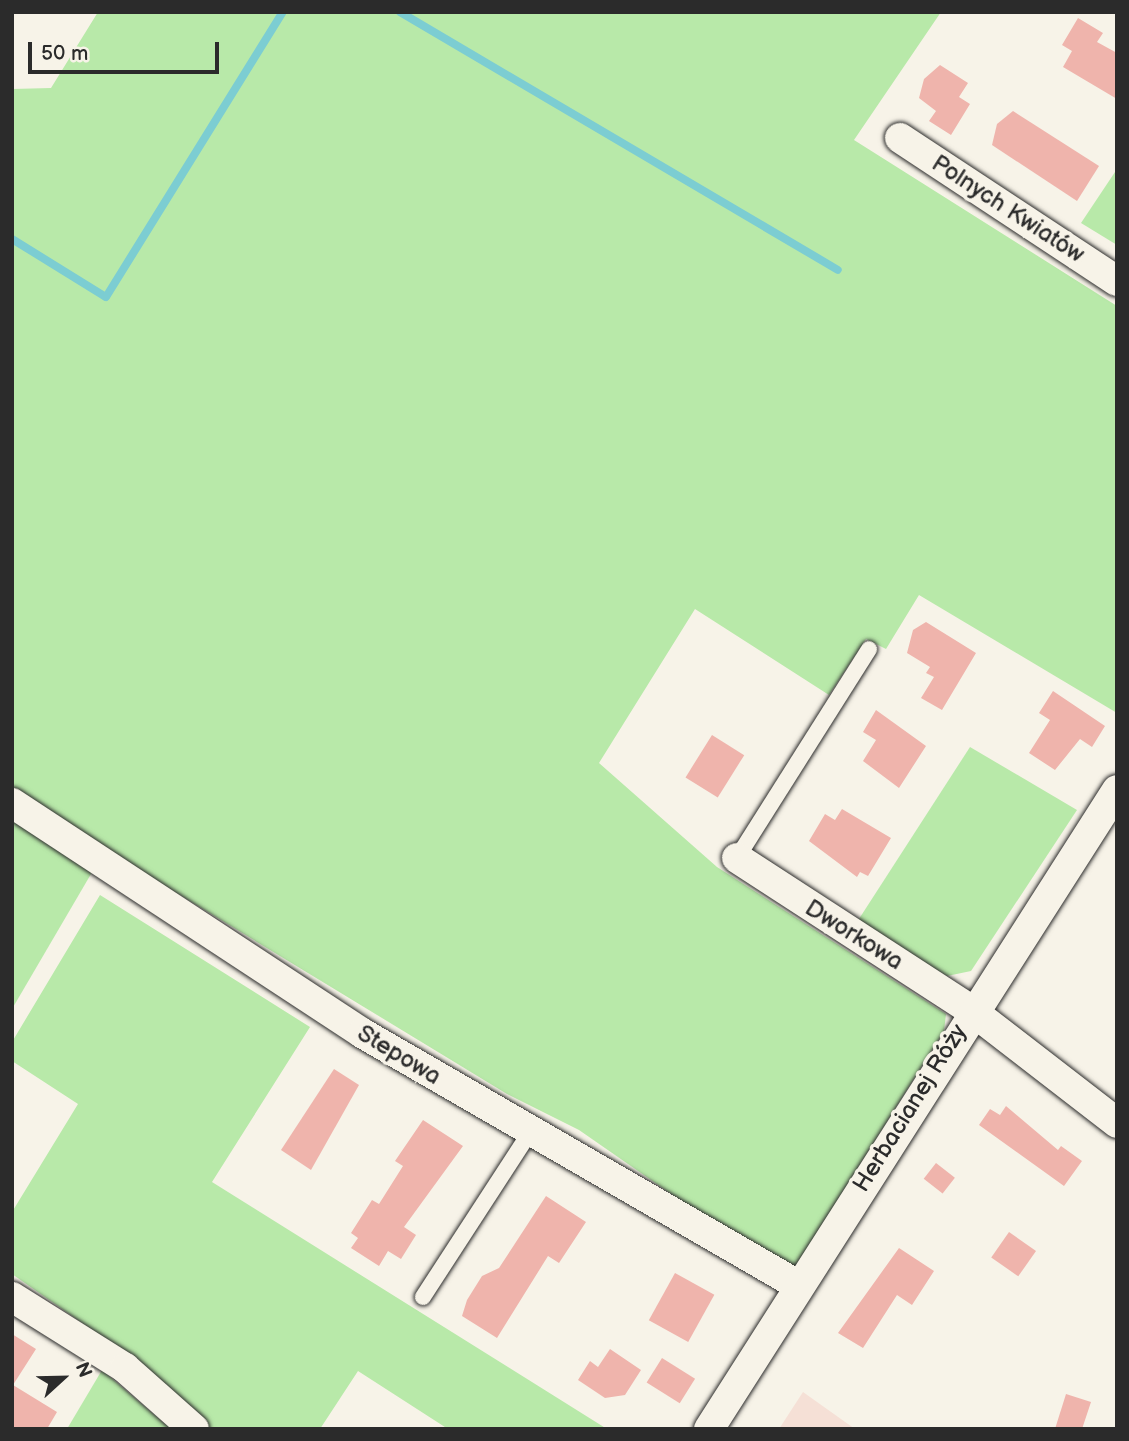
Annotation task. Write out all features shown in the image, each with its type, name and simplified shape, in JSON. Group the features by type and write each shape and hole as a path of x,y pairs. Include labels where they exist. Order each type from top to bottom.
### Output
{"street":[{"name":"Polnych Kwiatów","path":"900,138 1117,281"},
{"name":"Herbacianej Róży","path":"709,1429 971,1010 1117,790"},
{"name":"Stepowa","path":"12,803 256,967 798,1285"},
{"name":"Dworkowa","path":"737,858 971,1010 1117,1122"},
{"path":"12,1297 125,1368 194,1429"}],"lane":[{"path":"737,858 869,649"},
{"path":"423,1297 531,1130"}],"shaded area":[{"path":"803,1392 855,1429 779,1429"}],"green space":[{"path":"98,12 941,12 854,140 1117,306 1117,713 919,595 886,649 866,639 829,695 695,609 599,763 717,867 946,1014 944,1031 796,1266 762,1257 579,1130 507,1094 12,793 12,89 51,88"},
{"path":"1117,169 1117,245 1081,223"},
{"path":"970,747 1077,810 971,971 947,976 857,922"},
{"path":"12,811 89,860 91,874 12,1009"},
{"path":"100,895 310,1027 212,1182 607,1429 448,1429 358,1371 320,1429 211,1429 128,1355 12,1274 12,1212 78,1104 12,1061 12,1042"},
{"path":"102,1370 171,1429 67,1429"}],"building":[{"path":"1078,18 1103,33 1097,42 1117,53 1117,99 1063,67 1072,51 1062,45"},
{"path":"940,65 968,83 959,97 970,104 951,135 929,121 936,111 919,98 924,79"},
{"path":"1013,111 1099,166 1077,201 992,145 997,124"},
{"path":"926,622 976,653 942,710 921,698 934,677 926,673 930,667 907,653 913,630"},
{"path":"1053,691 1105,726 1092,747 1080,739 1055,770 1029,753 1050,720 1039,713"},
{"path":"876,710 926,746 899,788 863,761 876,740 863,732"},
{"path":"712,735 744,755 718,798 686,777"},
{"path":"842,809 891,838 868,876 860,872 857,877 809,841 825,814 835,820"},
{"path":"334,1069 359,1085 311,1170 281,1150"},
{"path":"1006,1106 1058,1150 1061,1146 1082,1161 1064,1186 979,1125 990,1109 1000,1115"},
{"path":"423,1120 463,1146 404,1227 416,1235 401,1259 388,1251 379,1266 351,1248 358,1238 351,1233 372,1200 379,1204 403,1166 395,1161"},
{"path":"936,1163 955,1178 943,1194 924,1179"},
{"path":"546,1196 586,1222 559,1263 548,1256 497,1338 462,1316 467,1300 482,1276 499,1268"},
{"path":"1009,1232 1036,1251 1018,1276 991,1257"},
{"path":"899,1248 934,1271 912,1305 897,1295 863,1348 838,1333"},
{"path":"675,1273 714,1295 688,1342 649,1320"},
{"path":"12,1334 36,1349 13,1385 57,1412 47,1429 12,1429"},
{"path":"610,1349 641,1370 625,1395 605,1398 578,1380 590,1361 598,1367"},
{"path":"662,1358 695,1379 680,1403 647,1383"},
{"path":"1066,1394 1091,1402 1082,1429 1055,1429"}],"waterway":[{"path":"12,239 106,297 283,12"},
{"path":"400,12 838,270"}]}
